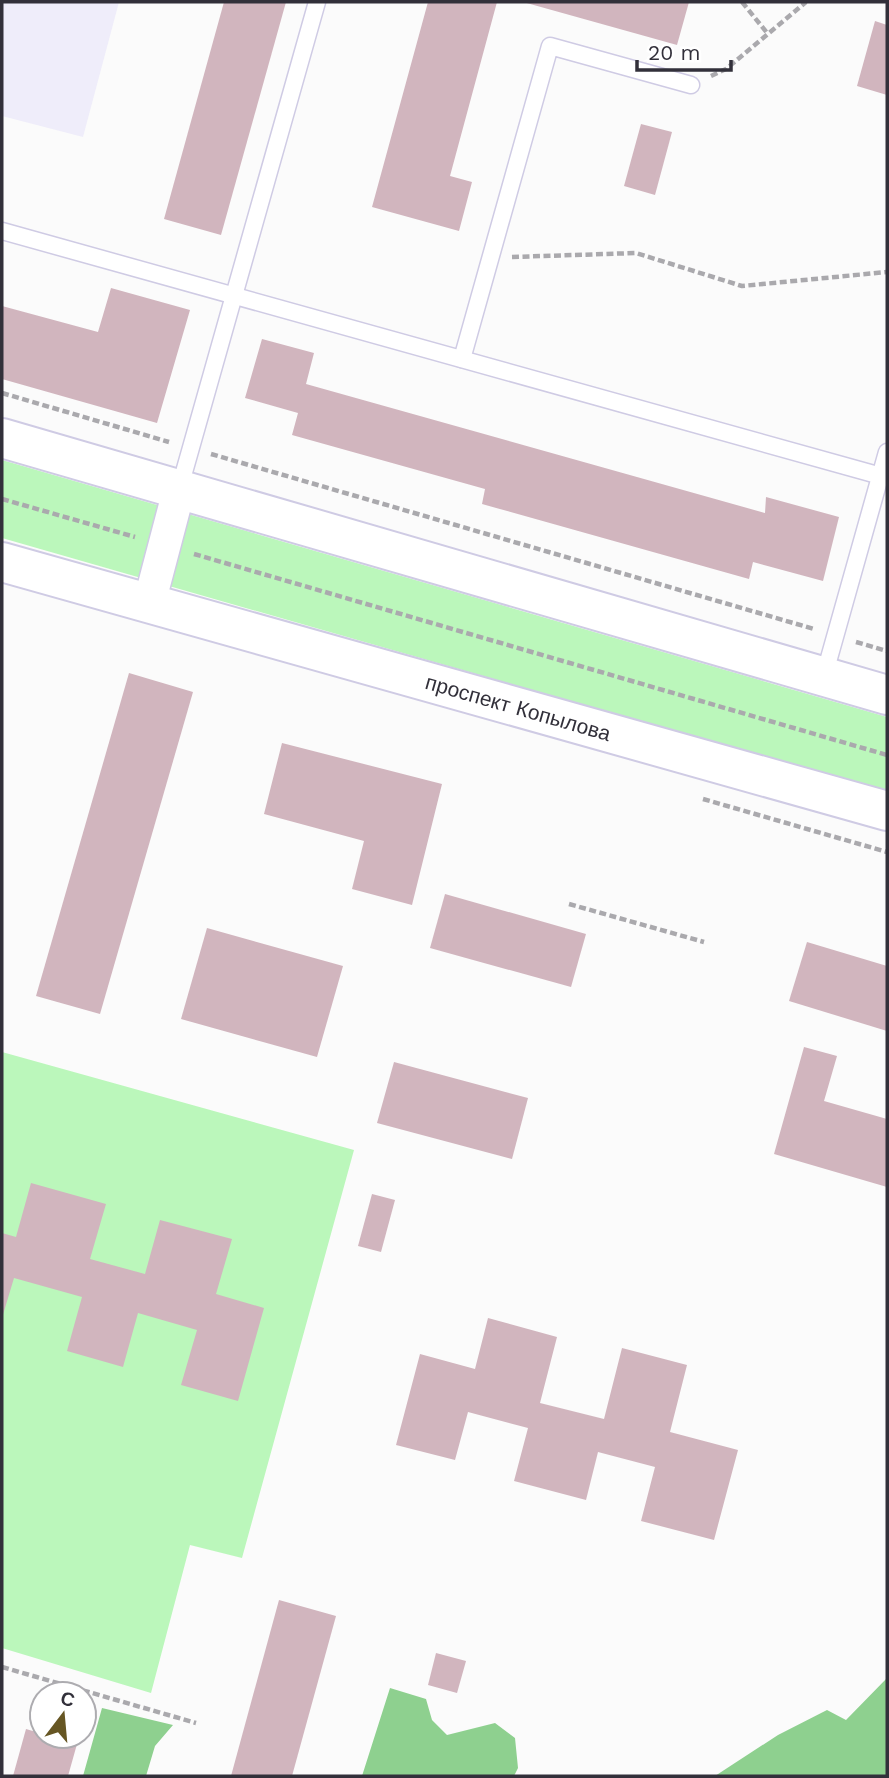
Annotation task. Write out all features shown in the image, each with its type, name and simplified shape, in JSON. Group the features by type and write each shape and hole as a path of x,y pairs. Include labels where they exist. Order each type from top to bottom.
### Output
{"street":[{"path":"2,438 887,695"},
{"path":"149,604 179,490"},
{"name":"проспект Копылова","path":"2,562 887,811"}],"lane":[{"path":"179,490 317,2"},
{"path":"462,359 550,46 691,85"},
{"path":"2,231 881,476"},
{"path":"824,677 887,452"}],"path":[{"path":"742,2 768,34"},
{"path":"691,85 726,69 806,2"},
{"path":"491,257 636,253 742,286 887,272"},
{"path":"2,393 887,651"},
{"path":"2,499 887,755"},
{"path":"569,904 704,942"},
{"path":"2,1667 196,1723"}],"shaded area":[{"path":"2,2 119,2 83,137 2,116"}],"green space":[{"path":"2,460 887,717 887,792 2,538"},
{"path":"2,1052 354,1150 242,1558 190,1545 151,1693 2,1648"},
{"path":"887,1678 887,1776 715,1776 778,1735 827,1710 846,1720"},
{"path":"390,1688 426,1699 432,1720 447,1735 495,1723 515,1738 518,1768 514,1776 362,1776"},
{"path":"102,1708 173,1725 155,1746 146,1776 83,1776 90,1750 98,1750 98,1722"}],"building":[{"path":"224,2 286,2 221,235 164,219"},
{"path":"428,2 497,2 450,176 472,182 459,231 372,207"},
{"path":"523,2 689,2 677,45"},
{"path":"875,21 887,25 887,95 857,86"},
{"path":"641,124 672,132 655,195 624,186"},
{"path":"111,288 190,310 157,423 2,379 2,306 98,332"},
{"path":"262,339 314,353 306,384 765,513 766,497 839,517 823,581 753,562 749,579 482,504 485,489 292,435 298,413 245,398"},
{"path":"129,673 193,692 100,1014 36,996"},
{"path":"282,743 442,784 412,905 352,889 364,841 264,814"},
{"path":"445,894 586,934 571,987 430,948"},
{"path":"207,928 343,966 317,1057 181,1019"},
{"path":"807,942 887,966 887,1031 789,1001"},
{"path":"804,1047 837,1056 824,1101 887,1119 887,1187 774,1154"},
{"path":"394,1062 528,1098 512,1159 377,1123"},
{"path":"31,1183 106,1204 90,1259 145,1274 160,1220 232,1239 216,1294 264,1308 238,1401 181,1385 197,1330 138,1313 123,1367 67,1351 82,1297 14,1278 2,1318 2,1233 16,1237"},
{"path":"372,1194 395,1200 381,1252 358,1246"},
{"path":"488,1318 557,1337 540,1403 604,1419 622,1348 687,1365 670,1432 738,1450 714,1540 641,1521 655,1467 598,1452 586,1500 514,1481 528,1428 468,1412 455,1460 396,1445 420,1354 475,1369"},
{"path":"279,1600 336,1616 292,1776 231,1776"},
{"path":"436,1653 466,1661 457,1693 428,1685"},
{"path":"26,1729 28,1750 75,1750 68,1776 13,1776"}]}
